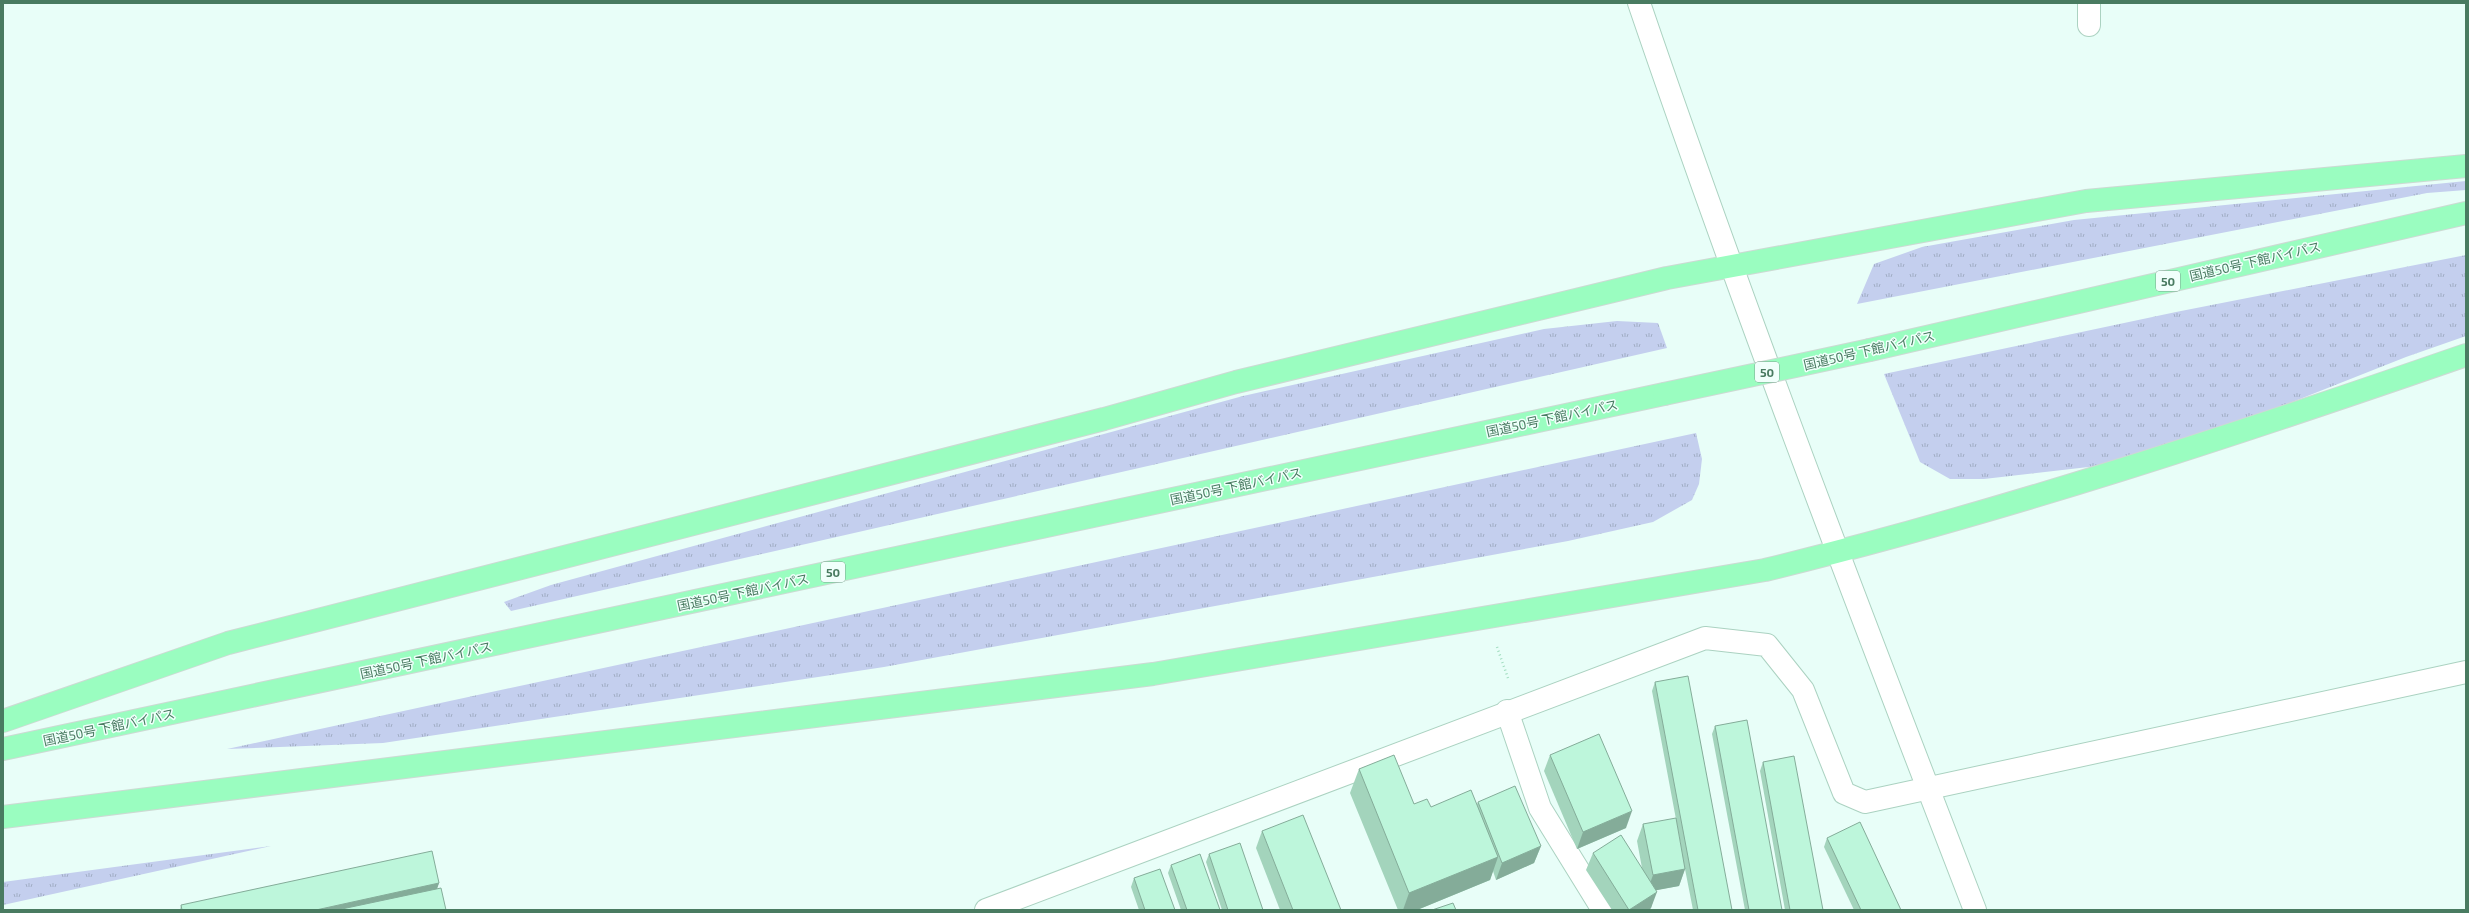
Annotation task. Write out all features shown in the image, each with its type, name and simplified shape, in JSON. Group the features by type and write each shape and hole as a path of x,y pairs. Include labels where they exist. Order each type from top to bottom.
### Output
{"highway":[{"path":"3,721 228,643 1097,421 1236,382 1631,286 2086,200 2466,166"},
{"name":"国道50号 下館バイパス","path":"3,749 1870,350 2466,213"},
{"path":"3,818 1153,674 1765,570 1839,552 2111,473 2289,416 2466,355"}],"street":[{"path":"1639,3 1732,267 1975,910"},
{"path":"2089,3 2089,25"},
{"path":"989,909 1507,711 1705,638 1767,645 1803,690 1844,793 1865,802 1929,790 2466,672"},
{"path":"1507,711 1540,808 1603,910"}],"green space":[{"path":"2466,181 2466,190 2427,193 1857,304 1874,264 1922,247 2074,220"},
{"path":"2466,255 2466,336 2406,357 2267,412 2097,466 1984,479 1950,479 1920,462 1884,374 2176,312"},
{"path":"1617,321 1658,323 1667,348 511,611 504,602 551,585 1243,396 1544,329"},
{"path":"1696,433 1702,459 1699,484 1692,500 1653,522 1568,541 884,667 383,743 227,749"},
{"path":"271,846 3,905 3,882"}],"building":[{"path":"1688,676 1732,910 1698,910 1655,682"},
{"path":"1747,720 1782,910 1749,910 1715,726"},
{"path":"1599,734 1632,811 1583,832 1550,755"},
{"path":"1394,755 1414,804 1427,799 1431,807 1471,790 1498,857 1409,893 1359,769"},
{"path":"1794,756 1823,910 1790,910 1763,762"},
{"path":"1515,786 1541,846 1502,863 1478,802"},
{"path":"1303,815 1341,910 1293,910 1262,831"},
{"path":"1676,818 1685,869 1653,875 1643,824"},
{"path":"1860,822 1901,910 1861,910 1827,838"},
{"path":"1621,835 1657,892 1629,910 1593,853"},
{"path":"1240,843 1263,910 1228,910 1209,854"},
{"path":"432,851 439,883 316,910 182,910 181,905"},
{"path":"1200,854 1220,910 1187,910 1171,865"},
{"path":"1160,869 1175,910 1145,910 1134,878"},
{"path":"441,888 446,910 337,910"},
{"path":"1453,903 1456,910 1432,910"}]}
